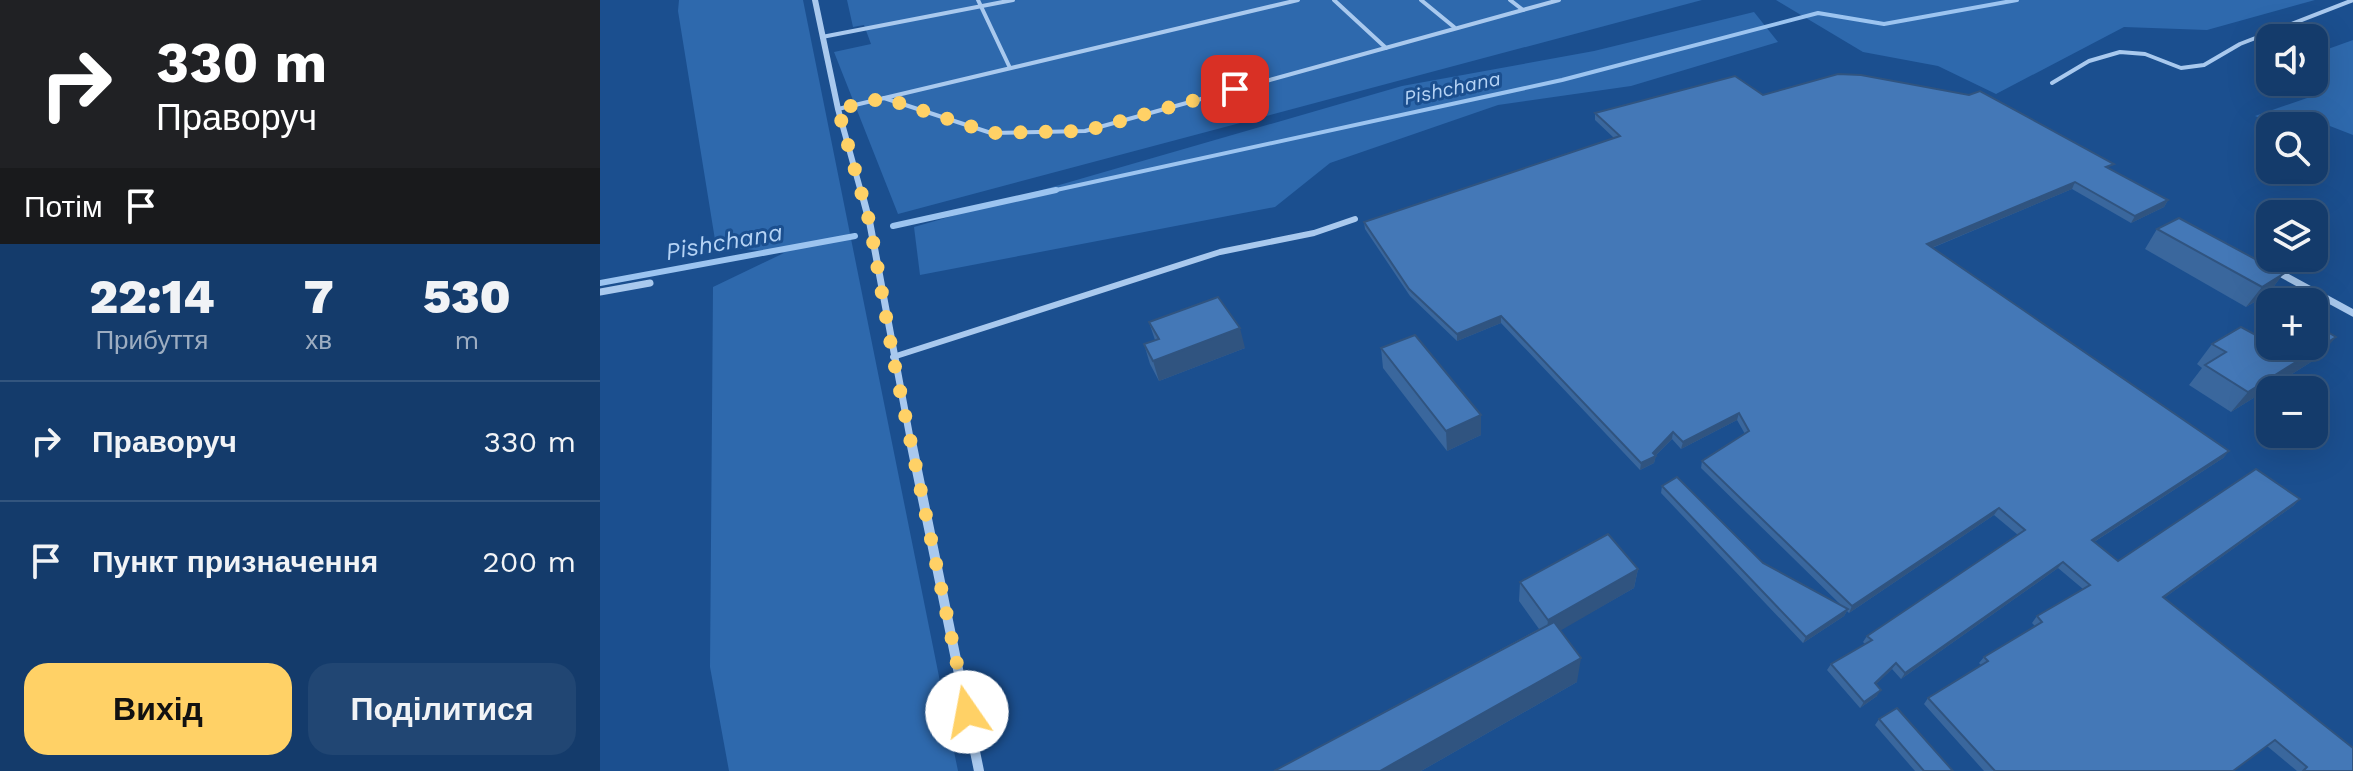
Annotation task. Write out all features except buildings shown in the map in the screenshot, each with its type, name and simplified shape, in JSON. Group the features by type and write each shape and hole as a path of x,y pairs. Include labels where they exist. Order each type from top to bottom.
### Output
{"street":[{"path":"815,0 838,109 870,224 893,357 979,771"},
{"path":"2277,272 2353,313"},
{"path":"600,292 650,283"}],"lane":[{"path":"978,0 1010,68"},
{"path":"822,37 1013,0"},
{"path":"838,109 1298,0"},
{"path":"1334,0 1386,48"},
{"path":"1421,0 1454,27"},
{"path":"1510,0 1524,10"},
{"path":"884,98 991,133 1085,131 1559,0"},
{"path":"2052,83 2089,61 2120,52 2145,54 2181,68 2204,65 2240,44 2353,0"},
{"path":"893,357 1220,252 1314,233 1355,219"}],"shaded area":[{"path":"679,0 803,0 958,771 729,771 710,667 713,287 784,253 716,246 678,11"},
{"path":"847,0 1702,0 898,214 834,52 871,44 864,25 853,27"},
{"path":"1776,0 2315,0 2207,30 2124,27 1996,94 1938,66 1863,52"},
{"path":"1754,12 1778,42 1631,86 1498,105 1330,163 1275,207 920,275 914,227 1402,86 1594,51"},
{"path":"2353,40 2353,135 2328,125 2328,112 2267,112 2313,96 2328,96 2328,49"}],"waterway":[{"name":"Pishchana","path":"1047,192 1562,80 1818,13 1884,24 2017,0"},
{"name":"Pishchana","path":"893,226 1056,190"},
{"name":"Pishchana","path":"600,283 855,236"}],"route":[{"path":"967,712 893,357 870,224 838,109 884,98 991,133 1085,131 1235,89"}]}
